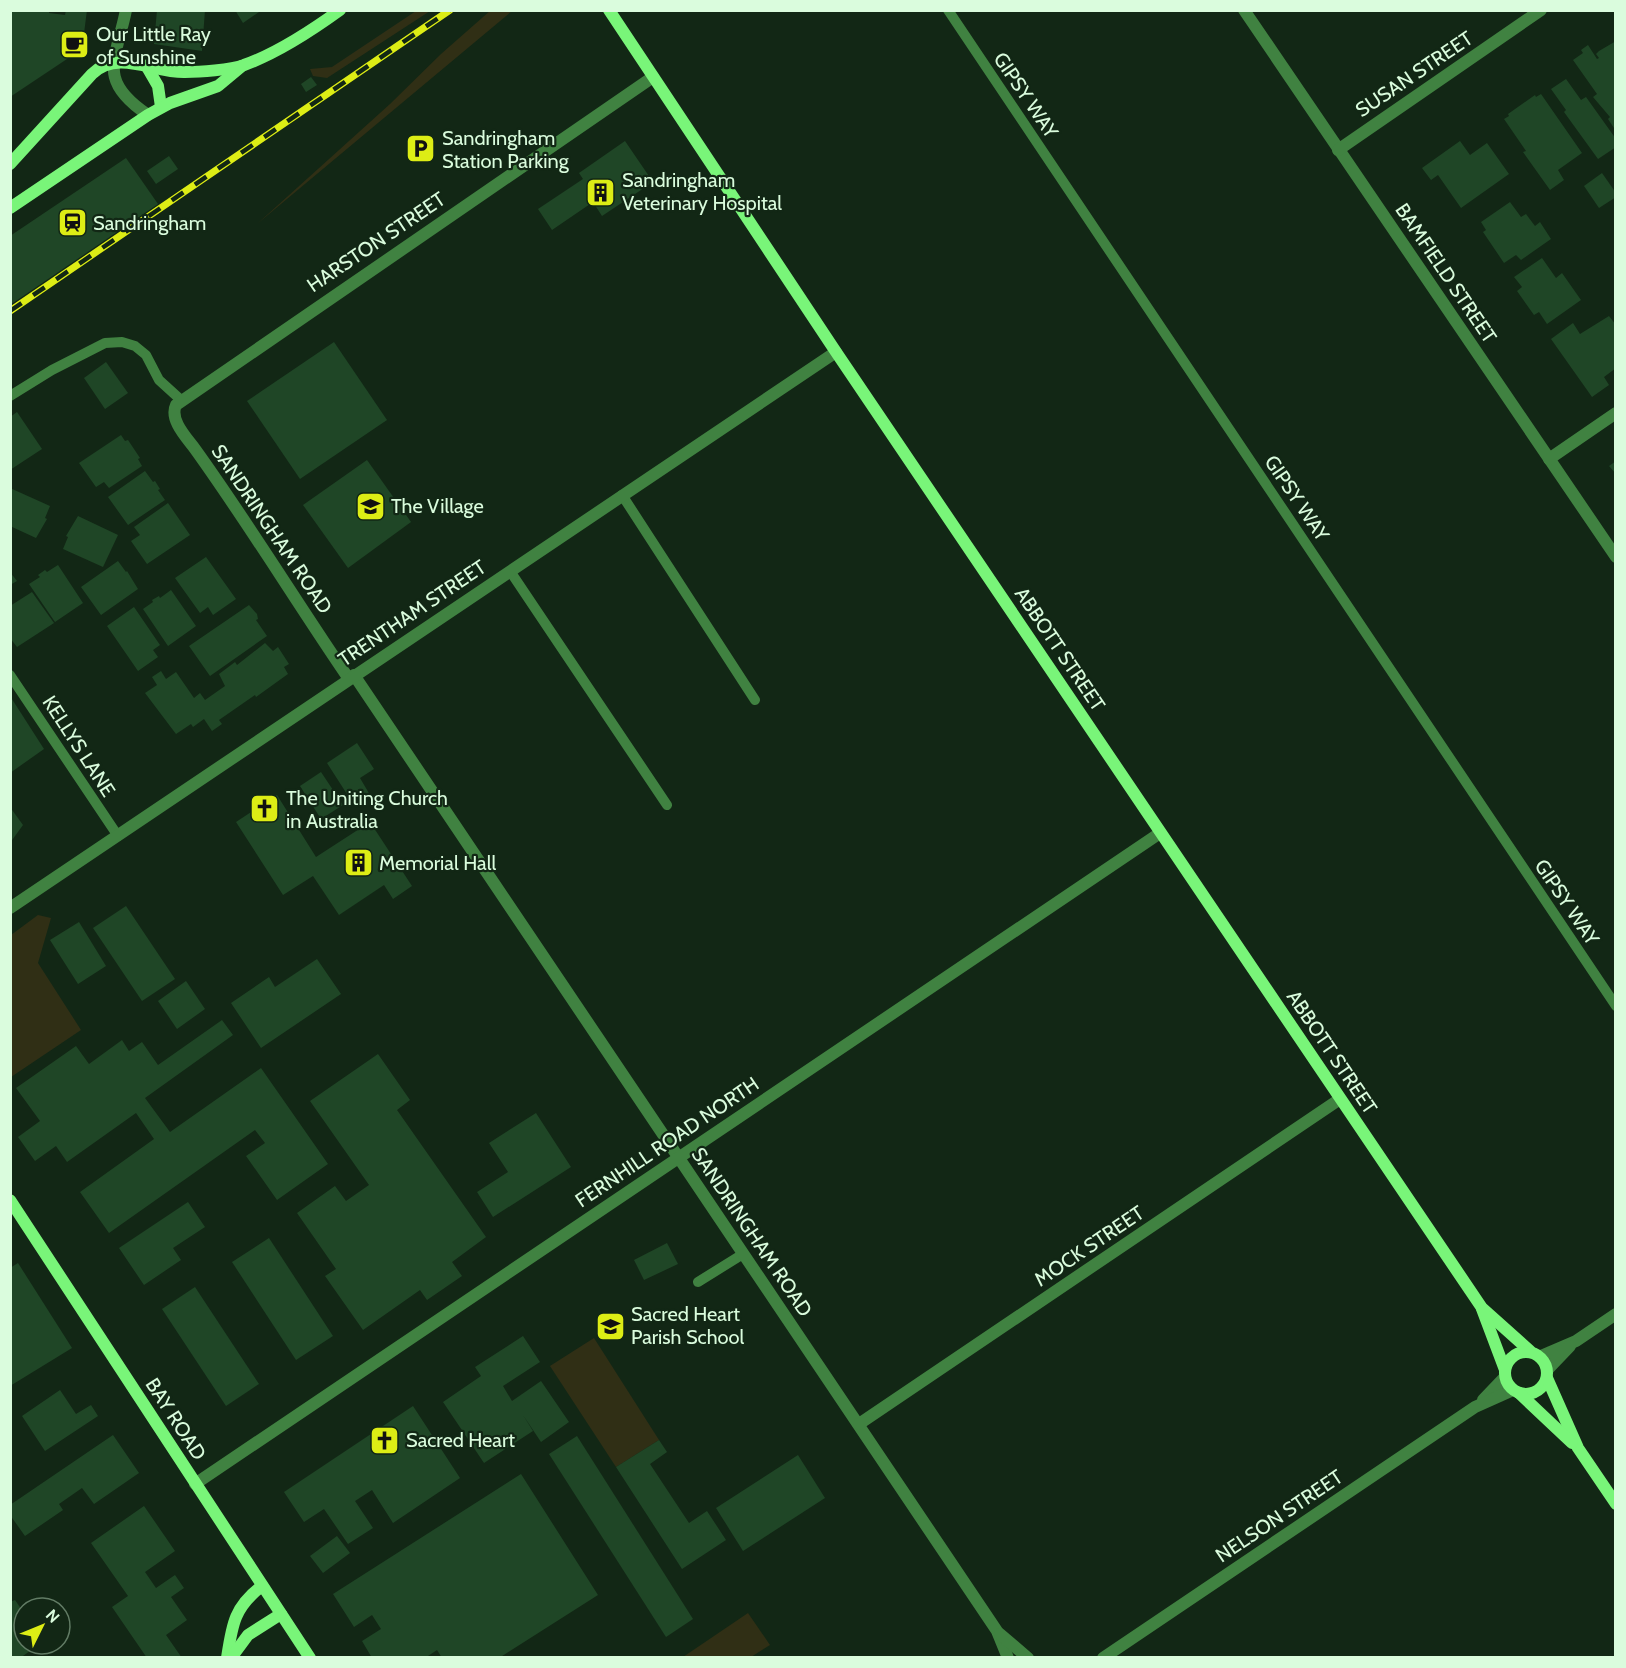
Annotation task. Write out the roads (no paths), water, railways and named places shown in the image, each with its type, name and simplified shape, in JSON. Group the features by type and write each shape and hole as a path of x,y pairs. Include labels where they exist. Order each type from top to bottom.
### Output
{"street":[{"path":"126,10 113,63 115,79 119,89 129,101 148,115"},
{"path":"10,208 161,107 218,86 242,66 290,42 340,10"},
{"name":"ABBOTT STREET","path":"609,10 836,352 1482,1308 1505,1373"},
{"name":"BAMFIELD STREET","path":"1244,10 1616,557"},
{"name":"SUSAN STREET","path":"1338,150 1541,10"},
{"path":"10,164 92,74 104,65 128,63 168,72 242,66"},
{"path":"147,67 158,86 161,107"},
{"name":"HARSTON STREET","path":"181,400 653,77"},
{"name":"TRENTHAM STREET","path":"10,908 836,352"},
{"name":"SANDRINGHAM ROAD","path":"181,400 174,410 181,429 859,1424 997,1631 1008,1658"},
{"path":"1549,459 1616,413"},
{"name":"FERNHILL ROAD NORTH","path":"195,1484 1160,833"},
{"name":"MOCK STREET","path":"859,1424 1340,1099"},
{"name":"BAY ROAD","path":"10,1200 310,1658"},
{"name":"ABBOTT STREET","path":"1482,1308 1535,1354"},
{"path":"1578,1448 1516,1391 1505,1373 1511,1357 1523,1351 1535,1354 1575,1341 1616,1314"},
{"path":"1516,1391 1533,1393 1544,1385 1548,1374 1575,1341"},
{"path":"1535,1354 1548,1374 1578,1448 1616,1504"},
{"name":"NELSON STREET","path":"1475,1407 1505,1373"},
{"name":"NELSON STREET","path":"1103,1658 1475,1407 1516,1391"},
{"path":"229,1658 235,1618 243,1604 262,1586"},
{"path":"229,1658 248,1635 281,1614"},
{"name":"SANDRINGHAM ROAD","path":"997,1631 1028,1658"}],"lane":[{"name":"GIPSY WAY","path":"948,10 1616,1006"},
{"path":"10,396 52,369 105,343 122,342 135,346 146,355 159,380 181,400"},
{"path":"622,495 755,700"},
{"path":"510,571 668,805"},
{"name":"KELLYS LANE","path":"10,675 118,836"},
{"path":"698,1282 743,1254"}],"railway":[{"path":"10,311 450,10"}],"place":[{"name":"Our Little Ray of Sunshine","path":"75,45"},
{"name":"Sandringham Station Parking","path":"421,149"},
{"name":"Sandringham Veterinary Hospital","path":"601,192"},
{"name":"Sandringham","path":"72,223"},
{"name":"The Village","path":"370,506"},
{"name":"The Uniting Church in Australia","path":"265,809"},
{"name":"Memorial Hall","path":"358,863"},
{"name":"Sacred Heart Parish School","path":"610,1326"},
{"name":"Sacred Heart","path":"385,1440"}]}
